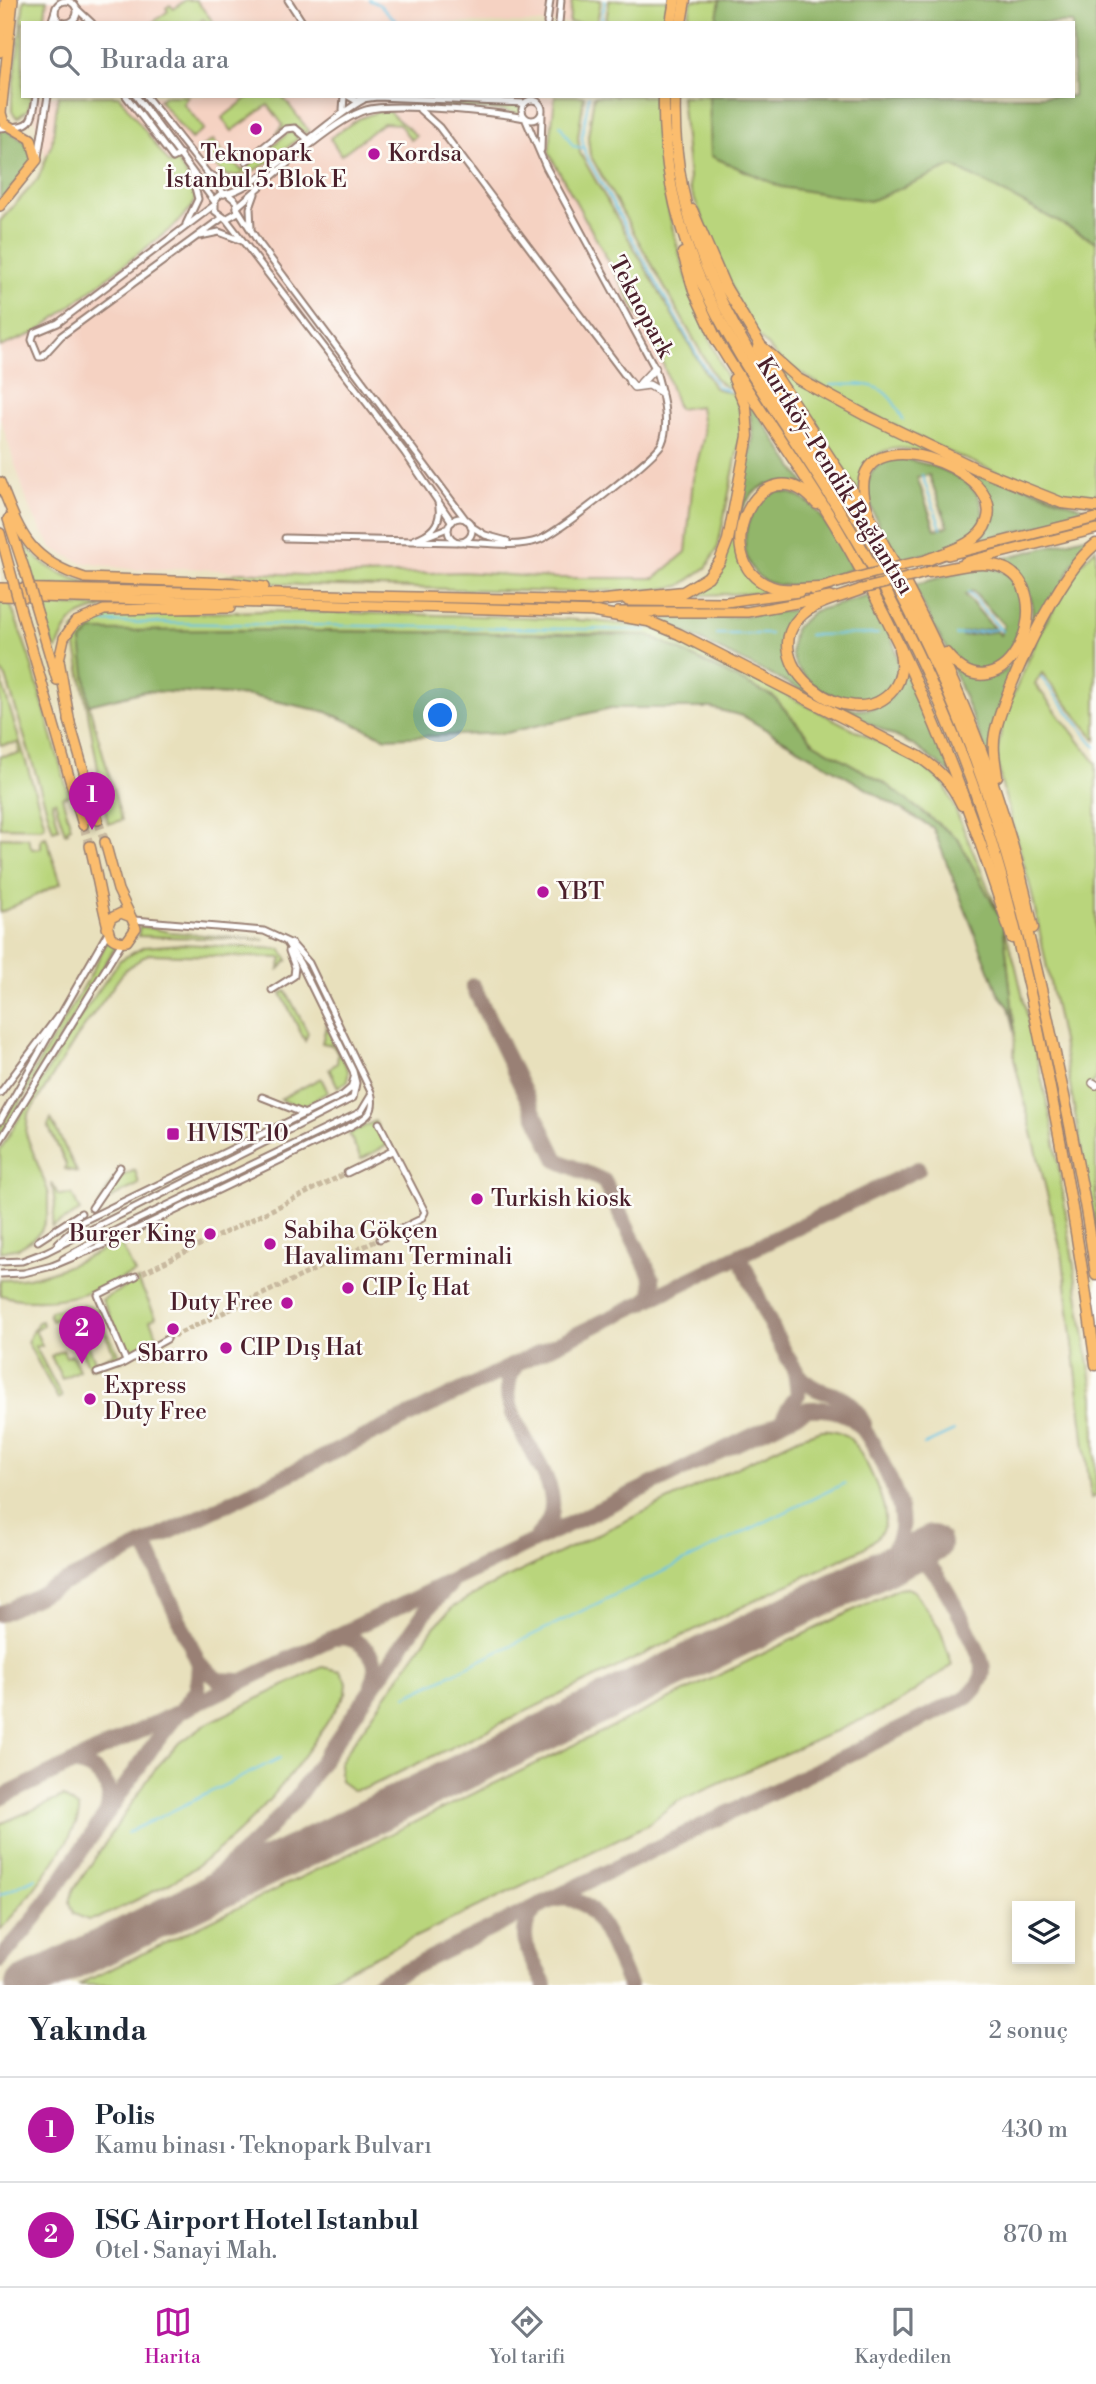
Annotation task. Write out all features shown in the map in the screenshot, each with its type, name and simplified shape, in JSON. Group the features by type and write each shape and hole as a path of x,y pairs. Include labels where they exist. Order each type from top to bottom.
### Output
{"highway":[{"path":"0,52 6,0"},
{"path":"0,206 37,160 31,139 4,123 1,113 13,0"},
{"path":"671,21 675,0"},
{"path":"681,21 685,0"},
{"name":"Kurtköy-Pendik Bağlantısı","path":"664,98 666,154 680,221 708,302 736,352 842,514 893,603 936,694 986,822 1012,911 1034,1011 1074,1210 1096,1365"},
{"name":"Kurtköy-Pendik Bağlantısı","path":"675,98 677,155 684,190 702,258 729,320 873,544 946,688 993,812 1037,967 1073,1139 1096,1275"},
{"path":"684,190 747,333 877,531 934,639 966,708 1002,804 1018,856 1035,941 1037,967"},
{"path":"595,607 683,592 708,576 720,561 728,540 748,421 746,407 694,291 682,251 680,221"},
{"path":"724,285 761,346 799,379 865,415 977,469 1062,503 1096,507"},
{"path":"716,339 834,523 894,632 961,785 1034,1011"},
{"path":"877,531 863,493 867,471 880,456 896,453 916,455 958,471 974,482 985,496 988,503 987,522 974,540 927,561"},
{"path":"0,482 21,535 40,558 62,571 85,578 233,583 301,593"},
{"path":"819,588 784,589 771,587 758,579 743,555 742,523 752,498 772,486 786,486 811,497 834,523"},
{"path":"0,487 98,820"},
{"path":"0,596 307,605 595,607 726,603 819,588 1096,518"},
{"path":"0,588 301,593 747,612 862,589 1096,529"},
{"path":"0,533 83,825"},
{"path":"1002,804 993,750 999,719 1054,600 1076,564 1096,544"},
{"path":"0,547 10,570"},
{"path":"929,572 980,564 1000,566 1020,582 1027,608 1026,627 1019,648 1013,658 998,670 980,674 960,667 934,639"},
{"path":"862,589 813,607 796,621 788,637 787,646 798,673 827,698 852,706 872,704 891,692 900,675 900,654 894,632"},
{"path":"69,723 60,652 66,633 83,617 104,610 307,605"},
{"path":"595,607 648,621 678,634 918,756 940,771 952,784 978,837"},
{"path":"90,846 108,930 114,939 122,942 134,935 132,918 118,890 105,842"},
{"path":"108,930 116,915 132,918"}],"street":[{"path":"56,0 59,20 64,21"},
{"path":"290,0 304,21"},
{"path":"547,21 551,0"},
{"path":"559,21 561,0"},
{"path":"52,21 56,9 65,1 75,4 90,21"},
{"path":"70,21 74,18 75,4"},
{"path":"0,128 16,129 30,122 36,98"},
{"path":"37,160 48,98"},
{"path":"128,98 173,158 181,154"},
{"path":"138,98 189,165 224,219 275,279 436,494 450,525 450,538 460,542 472,533 468,523 251,232 238,207 198,164 148,98"},
{"path":"341,113 345,98"},
{"path":"352,98 360,101 364,110"},
{"path":"373,98 360,101 341,113 251,180 226,194 58,323 34,333 32,340 39,357 61,336 193,238 234,215 238,207 258,189 313,145 364,110 496,112 535,120 543,112 538,101 477,103 394,98"},
{"path":"477,103 497,98"},
{"name":"Teknopark","path":"541,153 545,98"},
{"name":"Teknopark","path":"285,538 524,543 545,537 656,453 664,436 661,392 655,368 546,167 522,109 527,100"},
{"path":"420,109 439,127 634,387 649,385 661,392"},
{"path":"439,127 444,111"},
{"path":"246,161 286,130 295,128 313,145"},
{"path":"198,164 220,180 251,180"},
{"path":"181,230 195,209 198,199 189,165"},
{"path":"251,232 250,208 258,189"},
{"path":"234,229 245,222"},
{"path":"193,238 219,232 243,242"},
{"path":"630,382 643,383 655,368"},
{"path":"409,540 432,531 438,524 440,507 436,494"},
{"path":"450,525 460,518 491,538 524,543"},
{"name":"Teknopark","path":"409,540 434,535 450,525"},
{"path":"0,1274 24,1273 52,1266 113,1241 343,1130 369,1116 373,1108 371,1092 306,957 286,939 269,932 132,918"},
{"path":"0,1121 108,930"},
{"path":"269,932 283,942 295,967 292,980 272,990"},
{"path":"0,1262 22,1261 56,1247 350,1101 356,1091 354,1075 297,956 284,940 269,932"},
{"path":"0,1141 122,942"},
{"path":"0,1093 72,996"},
{"path":"56,1247 81,1222 348,1092 354,1075"},
{"path":"52,1266 100,1238 366,1108 371,1092"},
{"path":"262,1097 305,1114"},
{"path":"343,1130 344,1120"},
{"path":"379,1123 424,1206 425,1215 380,1238"},
{"path":"347,1172 392,1151"},
{"path":"92,1208 120,1167"},
{"path":"38,1241 80,1213"},
{"path":"126,1361 98,1294 136,1276"},
{"path":"97,1373 167,1339"}],"shaded area":[{"path":"24,0 572,0 569,21 22,21"},
{"path":"21,28 21,98 555,98 549,131 549,153 660,355 678,409 700,406 704,435 693,479 686,552 655,578 554,578 496,572 301,576 187,568 136,570 80,562 52,548 30,510 0,418 0,221 38,179 47,161 30,103 21,117 15,117 12,111"}],"green space":[{"path":"24,0 47,0 44,21 21,21"},
{"path":"185,0 196,0 212,21 155,21 168,11 166,8 170,5 174,9"},
{"path":"572,0 601,0 597,21 569,21"},
{"path":"609,0 668,0 664,21 606,21"},
{"path":"692,0 1096,0 1096,504 1056,497 944,450 862,410 781,361 758,336 738,302 690,189 681,98 1075,98 1075,21 687,21"},
{"path":"720,0 1096,0 1096,242 953,166 870,201 781,187 711,156 709,98 1075,98 1075,21 716,21"},
{"path":"21,24 21,98 31,98 28,110 17,118 12,111"},
{"path":"58,98 120,98 170,164 176,160 187,176 195,198 192,207 173,227 37,332 0,347 0,221 38,179 52,143"},
{"path":"187,98 183,103 204,129 191,139 159,100"},
{"path":"247,98 284,98 309,131 306,134 292,127 276,134 283,125 268,105 232,131 222,118"},
{"path":"555,98 584,98 578,137 580,153 714,388 735,394 743,424 718,547 707,567 680,586 568,592 301,585 219,579 240,572 324,576 463,572 554,578 655,578 686,552 693,479 704,435 700,406 678,409 660,355 549,153"},
{"path":"594,98 655,98 662,174 677,246 701,316 731,387 726,387 716,379 590,155 588,137"},
{"path":"446,104 522,104 521,115 505,111 446,108"},
{"path":"379,111 390,112 416,136 411,140 399,124 383,123 341,155 330,138 358,119"},
{"path":"0,127 24,140 32,157 31,163 0,202"},
{"path":"289,132 294,133 298,139 265,164 237,175 227,176 197,150 213,140 232,165 235,163 242,171"},
{"path":"771,360 944,457 905,449 884,451 869,462 859,494"},
{"path":"748,399 808,489 787,483 768,485 753,494 741,512 738,512 753,437"},
{"path":"944,457 1089,510 1088,514 977,542 988,527 993,514 992,502 979,482 942,459"},
{"path":"898,458 910,460 938,468 964,481 980,500 983,516 977,532 956,546 898,559 869,501 871,474 880,464","holes":["929,475 948,526 935,529 917,477"]},
{"path":"777,491 791,493 814,508 853,569 816,581 787,586 763,579 752,569 746,555 748,524 754,510 764,498"},
{"path":"738,512 741,512 737,533 748,576 774,592 683,596 696,589 714,572 725,551"},
{"path":"1096,534 1096,539 1073,563 998,711 990,762 951,664 974,678 996,676 1013,663 1026,642 1032,618 1029,594 1017,573 993,561"},
{"path":"27,546 40,561 56,571 93,584 36,586 24,547"},
{"path":"1096,548 1096,740 1042,673 1035,684 1096,763 1096,1080 1090,1085 1096,1094 1096,1234 1065,1056 1031,890 1001,782 997,755 1003,718 1041,631 1078,567"},
{"path":"974,568 996,569 1013,579 1021,596 1022,616 1016,637 1006,655 992,667 975,669 957,659 938,634 913,585","holes":["972,591 1004,625 1000,635 997,631 962,636 962,633 994,628 965,595"]},
{"path":"869,596 896,652 896,680 886,693 871,700 852,700 815,686 801,672 791,653 794,629 814,611"},
{"path":"0,602 10,603 29,656 69,795 62,797 71,827 65,833 55,801 52,802 59,828 53,830 6,677 0,671"},
{"path":"41,605 107,607 87,612 74,619 57,649 53,646"},
{"path":"803,609 788,627 783,643 785,657 794,670 823,692 855,710 877,707 890,698 895,692 905,664 952,774 913,745 653,617 712,619"},
{"path":"264,611 523,617 654,628 920,763 945,785 1003,923 958,839 884,783 814,743 774,697 649,635 238,630 89,705 122,820 108,824 73,630 88,620 104,616"},
{"path":"91,631 649,635 774,697 814,743 884,783 958,839 1003,923 1015,1032 1009,1007 999,995 933,828 743,716 711,708 611,708 506,733 386,738 327,712 251,696 145,691 89,705 81,642"},
{"path":"0,676 45,825 41,828 0,827 0,756 19,754 18,743 0,745"},
{"path":"0,837 28,838 32,849 41,848 41,839 46,837 61,883 0,913"},
{"path":"1003,923 1016,967 1052,1124 1094,1397 1096,1496 1091,1498 1063,1259 1014,1059 1015,1032"},
{"path":"140,926 169,932 265,940 138,936"},
{"path":"107,941 116,946 0,1136 0,1127 89,978"},
{"path":"182,944 281,949 288,960 279,969 282,958 148,954 125,970 77,1037 28,1115 26,1134 48,1191 48,1213 41,1231 30,1241 19,1248 0,1252 0,1150 78,1020 120,960 144,947"},
{"path":"286,991 308,1033 305,1041 281,993"},
{"path":"326,1026 348,1070 348,1081 338,1087 329,1069 337,1063 338,1053 332,1045 322,1043"},
{"path":"321,1078 328,1092 300,1108 280,1099"},
{"path":"51,1119 77,1172 65,1169 66,1164 48,1126"},
{"path":"375,1121 386,1146 361,1159 349,1134"},
{"path":"135,1170 139,1184 100,1204 112,1181"},
{"path":"52,1183 58,1195 72,1194 80,1211 52,1227 55,1205"},
{"path":"120,1242 135,1273 118,1281 85,1293 53,1300 18,1299 0,1295 0,1280 16,1280 47,1273"},
{"path":"138,1280 156,1317 150,1321 158,1337 130,1356 102,1300"},
{"path":"83,1305 96,1309 122,1361 119,1362 116,1357 99,1366 97,1362 114,1353 94,1311 75,1320 77,1324 67,1328 61,1317 52,1321 49,1315 50,1311 78,1306 79,1309"},
{"path":"42,1321 43,1325 35,1330 42,1346 35,1346 62,1397 58,1399 27,1342 38,1322"},
{"path":"79,1328 98,1366 91,1369 71,1333"},
{"path":"63,1350 66,1357 72,1355 79,1370 62,1379 51,1356"},
{"path":"822,1430 836,1431 848,1437 861,1454 874,1479 885,1517 878,1537 869,1544 367,1788 352,1790 341,1782 339,1763 434,1627 453,1607 486,1588 800,1437"},
{"path":"907,1588 914,1591 940,1629 952,1665 895,1705 676,1802 647,1825 316,1985 78,1985 897,1589"},
{"path":"322,1667 340,1671 347,1683 346,1693 291,1773 249,1822 200,1864 163,1887 99,1918 88,1920 74,1914 70,1902 73,1891 155,1769 177,1745 204,1725"},
{"path":"63,1797 79,1808 71,1834 48,1870 0,1930 0,1824"}],"waterway":[{"path":"369,0 380,5 396,21"},
{"path":"601,21 605,0"},
{"path":"589,98 582,137 585,154 701,362 717,386 728,391"},
{"path":"560,125 573,146 582,148"},
{"path":"830,385 855,384 875,387 890,398 903,420"},
{"path":"922,475 941,528"},
{"path":"968,592 1002,631"},
{"path":"92,622 647,630"},
{"path":"956,635 997,629"},
{"path":"716,634 770,634"},
{"path":"809,635 878,634"},
{"path":"1041,677 1096,747"},
{"path":"924,1445 954,1431"},
{"path":"407,1696 845,1483"},
{"path":"127,1833 280,1758"},
{"path":"0,1895 36,1878"}],"taxiway":[{"path":"473,986 557,1160 604,1181 652,1278 653,1292 644,1303"},
{"path":"0,1614 918,1169"},
{"path":"740,1257 777,1338 794,1368 810,1385 848,1402 864,1424"},
{"path":"517,1364 508,1385 510,1407 544,1474 551,1495 551,1516 538,1535"},
{"path":"784,1416 798,1394 795,1371"},
{"path":"0,1798 808,1409 837,1411 856,1422 871,1440 897,1497 902,1524 899,1537 894,1550 869,1575"},
{"path":"0,1960 35,1918 155,1743 197,1690 199,1664 145,1544"},
{"path":"375,1985 967,1697 976,1688 983,1674 982,1662 970,1634 931,1568 917,1559 901,1559"},
{"path":"112,1942 167,1911 212,1879 275,1822 297,1797 427,1609 449,1586"},
{"path":"336,1638 353,1640 368,1651 375,1666 372,1684"},
{"path":"199,1664 219,1680 239,1681"},
{"path":"72,1763 90,1768 102,1778 109,1793 107,1812"},
{"path":"545,1985 532,1961 525,1935 532,1914 539,1907 558,1899 579,1902 594,1915 606,1933 629,1985"}],"runway":[{"path":"24,1985 932,1544"}],"tunnel":[{"path":"98,820 105,842"},
{"path":"83,825 90,846"},
{"path":"136,1276 347,1173"},
{"path":"167,1339 380,1239"}],"place":[{"name":"Teknopark İstanbul 5. Blok E","path":"256,129"},
{"name":"Kordsa","path":"374,154"},
{"name":"Polis","path":"92,830"},
{"name":"YBT","path":"543,892"},
{"name":"HVIST 10","path":"173,1134"},
{"name":"Turkish kiosk","path":"477,1199"},
{"name":"Burger King","path":"210,1234"},
{"name":"Sabiha Gökçen Havalimanı Terminali","path":"270,1244"},
{"name":"CIP İç Hat","path":"348,1288"},
{"name":"Duty Free","path":"287,1303"},
{"name":"Sbarro","path":"173,1329"},
{"name":"CIP Dış Hat","path":"226,1348"},
{"name":"ISG Airport Hotel Istanbul","path":"82,1364"},
{"name":"Express Duty Free","path":"90,1399"}]}
